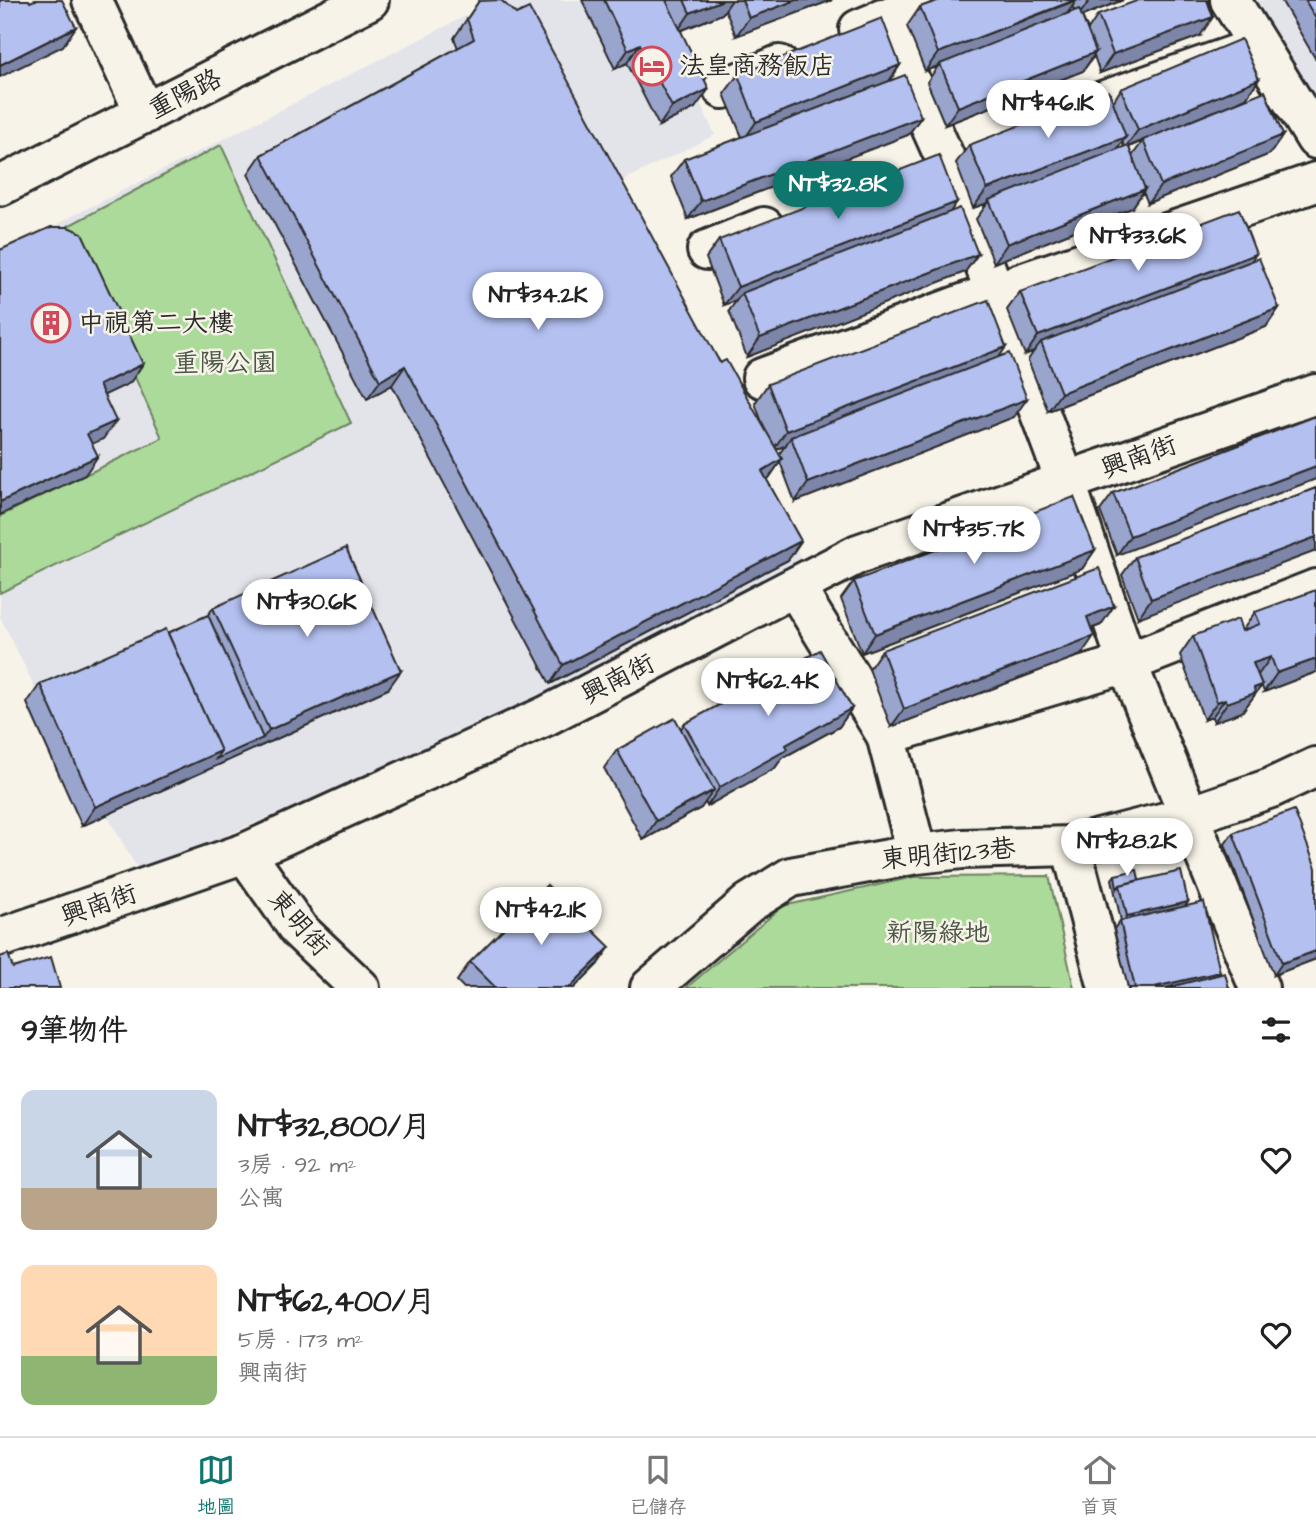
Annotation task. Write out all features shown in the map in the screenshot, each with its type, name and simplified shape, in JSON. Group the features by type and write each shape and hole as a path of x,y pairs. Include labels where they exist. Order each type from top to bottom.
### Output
{"street":[{"path":"92,0 145,114"},
{"name":"重陽路","path":"0,186 369,0"},
{"path":"723,89 930,0"},
{"path":"1230,0 1316,139"},
{"path":"883,19 944,156 1066,483 1126,663 1259,988"},
{"path":"1034,125 1258,47"},
{"path":"906,170 982,142"},
{"path":"762,378 995,292 1316,182"},
{"path":"707,250 794,215"},
{"name":"興南街","path":"0,938 245,853 546,716 858,554 1316,394"},
{"path":"795,587 886,735 917,854"},
{"path":"886,735 1126,663 1316,589"},
{"name":"東明街123巷","path":"650,988 749,903 791,877 917,854 962,849 1071,846 1189,816 1271,788 1316,767"},
{"path":"1071,846 1108,988"},
{"name":"東明街","path":"245,853 299,930 360,988"}],"shaded area":[{"path":"497,0 653,0 715,135 622,181 808,573 545,697 140,873 38,694 0,616 0,253"},
{"path":"1254,0 1316,0 1316,100 1293,65"}],"green space":[{"name":"重陽公園","path":"221,145 351,423 0,593 0,516 162,438 68,226"},
{"name":"新陽綠地","path":"1049,876 1074,988 686,988 783,906 914,877"}],"building":[{"path":"0,0 62,0 76,27 0,65"},
{"path":"501,0 516,14 529,8 720,363 726,360 782,459 762,471 801,541 563,665 405,366 380,381 261,155 474,39 467,19 479,1"},
{"path":"604,0 666,0 709,89 672,107 640,44 628,50"},
{"path":"684,0 723,0 690,13"},
{"path":"742,0 796,0 749,18"},
{"path":"940,0 1075,0 938,53 920,7"},
{"path":"1139,0 1207,0 1213,17 1113,54 1098,15"},
{"path":"1305,0 1316,0 1316,19"},
{"path":"1079,9 1096,52 958,107 940,64"},
{"path":"882,18 900,65 756,122 738,75"},
{"path":"1241,39 1259,79 1138,130 1121,89"},
{"path":"905,75 921,117 701,201 684,159"},
{"path":"1109,91 1126,137 987,189 969,145"},
{"path":"1265,91 1283,135 1161,185 1143,140"},
{"path":"1128,145 1145,189 1007,244 989,200"},
{"path":"939,155 957,202 738,287 719,240"},
{"path":"960,208 978,254 760,338 742,293"},
{"path":"1239,209 1256,254 1038,336 1020,292"},
{"name":"中視第二大樓","path":"51,227 68,227 82,233 143,364 99,385 116,421 87,434 98,456 0,502 0,250"},
{"path":"1259,258 1279,308 1061,393 1041,342"},
{"path":"988,300 1006,347 786,431 768,384"},
{"path":"1009,353 1027,399 808,483 791,437"},
{"path":"1316,416 1316,466 1130,536 1113,493"},
{"path":"1316,488 1316,537 1151,599 1135,557"},
{"path":"1074,497 1095,550 875,634 854,581"},
{"path":"346,548 401,671 269,730 213,608"},
{"path":"1099,568 1114,606 1087,617 1094,636 904,709 882,650"},
{"path":"1316,590 1316,659 1277,673 1271,657 1253,663 1262,685 1254,688 1255,693 1227,703 1225,699 1217,702 1193,636 1238,619 1242,631 1260,624 1255,612"},
{"path":"208,615 263,738 216,759 221,751 168,633"},
{"path":"166,629 221,751 95,807 40,684"},
{"path":"820,650 852,708 786,745 788,749 720,787 684,724"},
{"path":"675,718 714,790 656,821 617,750"},
{"path":"1294,810 1316,868 1316,951 1282,963 1233,833"},
{"path":"1137,870 1139,880 1120,885 1117,889 1115,875"},
{"path":"1181,871 1188,902 1127,916 1120,885"},
{"path":"547,885 610,947 569,988 496,988 470,962"},
{"path":"1204,902 1220,972 1150,988 1135,988 1120,921"},
{"path":"8,954 13,968 51,957 60,988 0,988 0,957"},
{"path":"1225,973 1229,988 1166,988"}],"place":[{"name":"法皇商務飯店","path":"652,66"},
{"name":"中視第二大樓","path":"51,323"}]}
